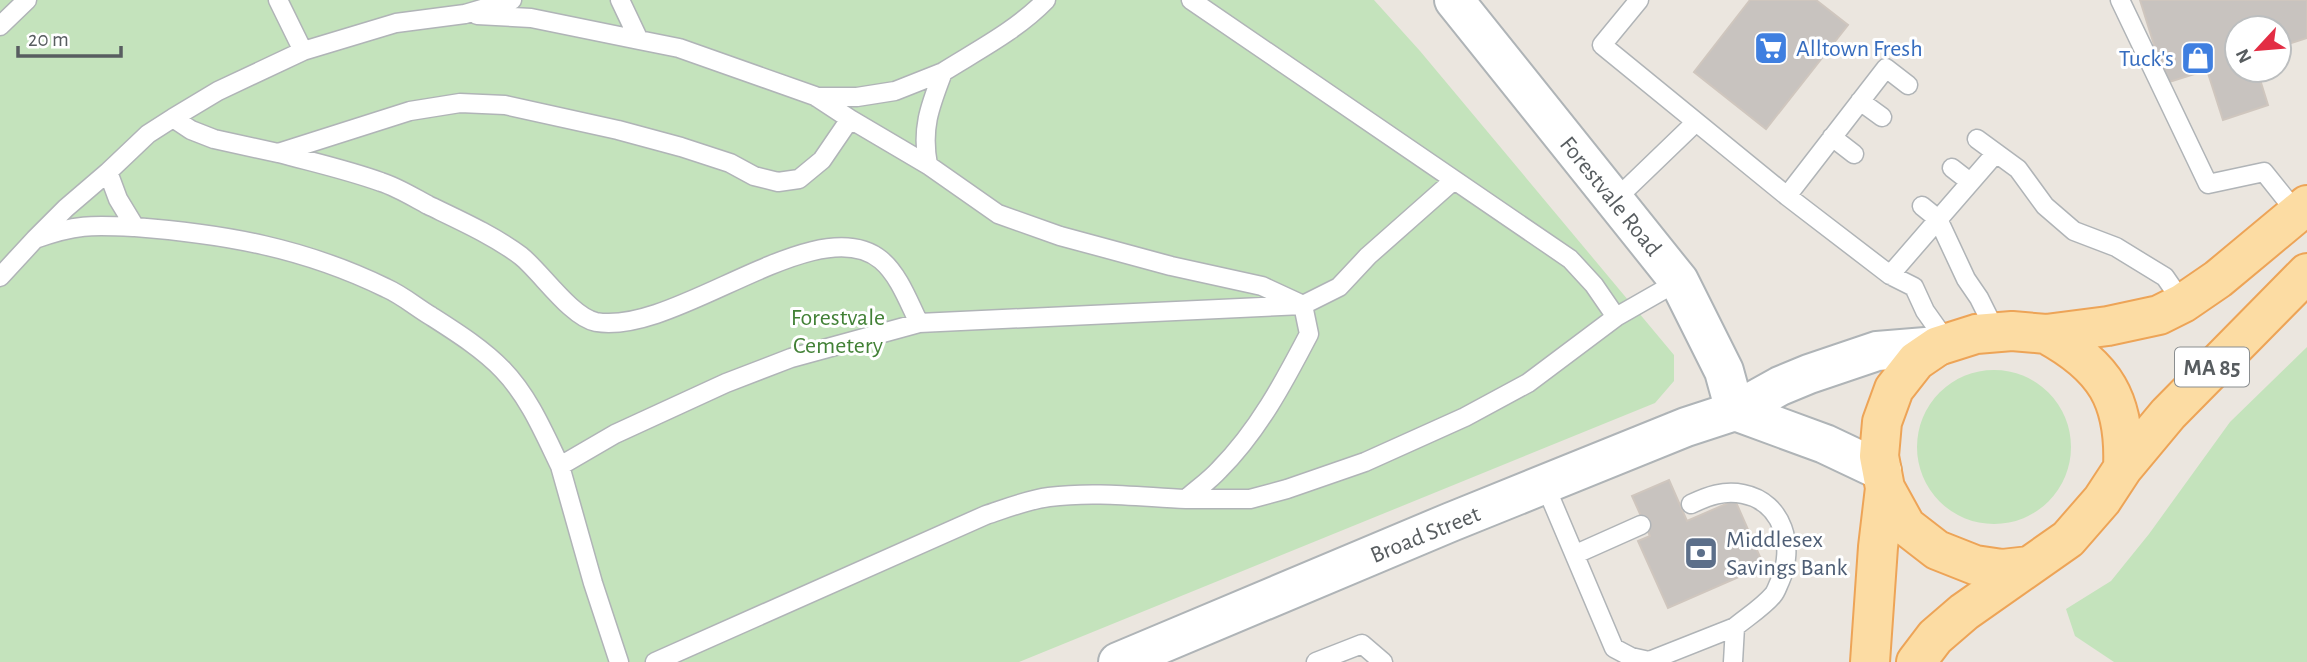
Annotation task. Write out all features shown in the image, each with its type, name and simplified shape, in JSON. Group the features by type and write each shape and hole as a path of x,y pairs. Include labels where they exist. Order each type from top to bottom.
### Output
{"main road":[{"name":"Forestvale Road","path":"1454,0 1679,281 1724,371 1735,411"},
{"name":"MA 85","path":"1870,662 1883,480 1879,456 1882,422 1894,389 1916,361 1942,344 1976,334 2012,331 2046,334 2108,326 2159,315 2183,303 2218,279 2304,214"},
{"name":"MA 85","path":"1916,662 1935,637 1964,612 2068,539 2102,500 2123,468 2203,376 2307,273"},
{"path":"2046,334 2071,347 2092,365 2108,387 2119,413 2125,440 2123,468"},
{"name":"Broad Street","path":"1118,662 1686,427 1735,411 1780,386 1877,351 1942,344"},
{"path":"1735,411 1816,440 1883,480 1906,526 1937,551 1975,565 2002,569 2029,566"}],"lane":[{"path":"0,26 27,0"},
{"path":"278,0 303,51"},
{"path":"0,278 66,208 148,134 218,91 303,51 396,23 465,14 512,0"},
{"path":"620,0 639,40"},
{"path":"815,96 858,97 895,91 943,72 994,41 1046,0"},
{"path":"1191,0 1570,259 1594,285 1616,317"},
{"path":"1639,0 1602,45 1787,196 1890,275 1914,287 1942,344"},
{"path":"2120,0 2208,184 2264,172 2304,214"},
{"path":"465,14 531,18 679,48 815,96 928,165 998,214 1084,243 1262,286 1303,305"},
{"path":"1787,196 1886,68 1908,85"},
{"path":"928,165 924,146 926,117 943,72"},
{"path":"1860,101 1882,117"},
{"path":"278,153 410,111 460,103 505,105 681,147 730,163 754,176 778,182 799,179 822,160 850,119"},
{"path":"173,118 191,130 214,139 278,153 382,182 471,226 521,256 581,316 595,322 622,322 662,313 778,262 827,247 862,249 882,261 902,289 919,323"},
{"path":"1615,200 1696,122"},
{"path":"1832,137 1854,154"},
{"path":"1977,139 2018,169 2045,206 2074,231 2116,247 2165,277 2183,303"},
{"path":"1890,275 1995,153"},
{"path":"1952,168 1970,182"},
{"path":"108,172 118,200 135,228"},
{"path":"560,466 615,434 726,383 791,358 919,323 1303,305 1339,287 1368,256 1454,180"},
{"path":"1922,206 1938,219 1966,279 1996,332"},
{"path":"35,239 65,228 91,225 190,232 275,246 336,265 389,289 455,331 504,370 531,408 560,466 593,583 619,662"},
{"path":"655,662 986,515 1021,503 1051,497 1106,495 1250,499 1365,462 1465,417 1528,383 1616,317 1679,281"},
{"path":"1186,499 1219,472 1249,436 1287,376 1309,334 1303,305"},
{"path":"1545,485 1615,648 1631,657 1648,661 1735,626 1774,595 1785,570 1788,548 1782,523 1767,505 1744,494 1714,494 1691,504"},
{"path":"1576,554 1641,525"},
{"path":"1733,662 1735,626"},
{"path":"1316,662 1362,643 1383,662"}],"green space":[{"name":"Forestvale Cemetery","path":"0,0 1374,0 1420,51 1674,355 1674,381 1655,403 1019,662 0,662"},
{"path":"2307,347 2307,662 2114,662 2075,636 2066,609 2111,581 2149,534 2230,422"},
{"path":"1994,370 2024,375 2049,392 2066,417 2071,447 2066,477 2049,502 2024,519 1994,524 1964,519 1939,502 1922,477 1917,447 1922,417 1939,392 1964,375"}],"building":[{"name":"Alltown Fresh","path":"1750,0 1816,0 1848,25 1766,129 1694,72"},
{"name":"Tuck's","path":"2140,0 2307,0 2307,38 2293,42 2293,14 2223,14 2223,84 2261,84 2268,105 2223,120 2207,70 2166,83"},
{"name":"Middlesex Savings Bank","path":"1669,480 1687,521 1735,500 1764,566 1668,608 1638,541 1650,536 1632,496"}],"place":[{"name":"Alltown Fresh","path":"1771,48"},
{"name":"Tuck's","path":"2198,58"},
{"name":"Middlesex Savings Bank","path":"1701,553"}]}
